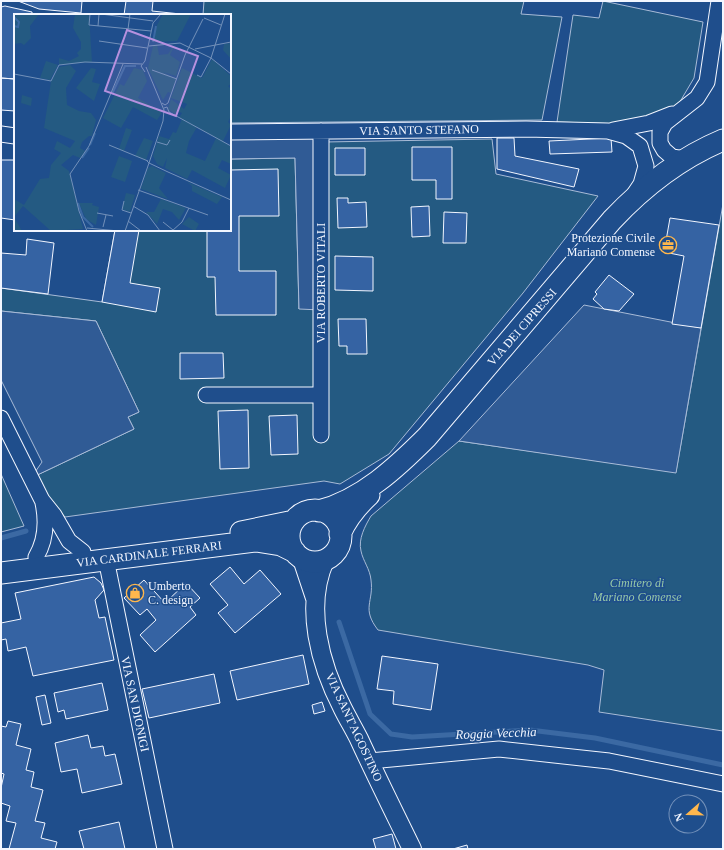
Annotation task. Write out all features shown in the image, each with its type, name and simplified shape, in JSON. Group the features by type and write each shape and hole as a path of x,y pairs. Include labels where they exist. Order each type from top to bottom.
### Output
{"main road":[{"name":"VIA DEI CIPRESSI","path":"319,511 334,507 352,499 396,466 427,438 612,220 633,198 663,174 685,159 723,140"},
{"name":"VIA DEI CIPRESSI","path":"340,534 344,524 356,507 400,472 443,432 635,211 690,168 723,151"},
{"path":"319,511 331,516 339,528 340,534 340,543 336,550 325,560 310,562 298,556 289,537 294,521 302,513 319,511"},
{"name":"VIA CARDINALE FERRARI","path":"1,563 36,557 246,531 294,521"},
{"name":"VIA CARDINALE FERRARI","path":"1,573 256,541 281,545 298,556"}],"street":[{"path":"685,159 672,157 664,150 660,143 660,132 665,123 696,98 707,82 720,1"},
{"name":"VIA SANTO STEFANO","path":"231,132 526,129 608,131 649,123 682,110"},
{"name":"VIA SANTO STEFANO","path":"608,131 634,140 640,146 644,156 646,166 644,174 633,198"},
{"name":"VIA ROBERTO VITALI","path":"321,132 321,435"},
{"path":"1,134 14,136"},
{"path":"206,395 321,395"},
{"path":"1,418 42,500 54,515 69,541 83,552"},
{"path":"36,557 41,548 45,529 45,516 42,500"},
{"path":"298,556 315,599"},
{"name":"VIA SAN DIONIGI","path":"106,559 165,849"},
{"path":"315,599 325,560"},
{"name":"VIA SANT'AGOSTINO","path":"315,599 315,616 319,640 329,677 412,849"},
{"path":"370,761 499,749 609,761 723,784"}],"green space":[{"path":"204,1 524,1 521,14 562,17 542,120 231,123 231,14 203,14"},
{"path":"603,1 703,22 694,78 678,105 625,124 557,122 573,15 599,18"},
{"path":"492,139 496,174 598,196 523,293 389,454 340,484 324,481 65,517 31,478 134,429 128,417 139,412 96,321 1,311 1,288 102,302 115,231 231,231 231,159 295,158 299,309 325,142"},
{"name":"Cimitero di Mariano Comense","path":"723,204 723,731 599,712 604,670 588,665 378,630 370,616 369,605 371,580 360,546 364,528 371,516 459,441 676,472"},
{"path":"1,474 24,526 1,532"}],"shaded area":[{"path":"321,131 321,310 299,309 295,158 231,159 231,132"},
{"path":"584,305 701,328 676,473 459,441"},
{"path":"1,311 96,321 139,412 128,417 134,429 31,478 42,462 1,380"}],"building":[{"path":"18,1 82,1 81,13 39,9"},
{"path":"126,1 153,1 152,11 180,14 124,14"},
{"path":"5,6 32,12 32,14 14,14 14,79 1,78 1,7"},
{"path":"1,78 14,79 14,111 1,110"},
{"path":"497,138 514,138 515,156 579,169 574,187 497,169"},
{"path":"611,138 612,152 550,154 549,141"},
{"path":"412,147 452,147 452,199 436,199 436,180 412,180"},
{"path":"335,148 365,148 365,175 335,175"},
{"path":"1,160 14,160 14,220 1,218"},
{"path":"278,169 279,216 239,216 239,271 276,271 276,315 216,315 215,277 207,277 207,231 231,231 231,170"},
{"path":"337,198 348,198 348,203 366,202 367,227 338,228"},
{"path":"429,206 430,236 412,237 411,207"},
{"path":"444,212 467,213 466,243 443,243"},
{"path":"670,218 719,225 701,328 672,324 684,256 664,252"},
{"path":"115,231 139,231 130,283 160,288 156,312 102,302"},
{"path":"27,239 54,243 48,294 1,288 1,253 26,255"},
{"path":"335,256 373,257 373,291 335,290"},
{"path":"609,275 634,294 619,311 604,309 593,299 597,294 595,292"},
{"path":"338,319 366,319 367,354 347,354 347,346 339,346"},
{"path":"180,353 223,353 224,378 180,379"},
{"path":"248,410 249,468 220,469 218,411"},
{"path":"297,415 298,454 271,455 269,416"},
{"path":"230,567 244,584 260,570 281,594 235,633 218,613 228,605 210,584"},
{"path":"94,577 101,583 104,590 95,600 99,618 105,617 114,660 33,676 26,647 8,651 6,639 1,640 1,623 21,619 15,593"},
{"path":"144,580 165,603 186,583 200,598 190,607 196,615 155,652 140,635 156,620 147,609 140,615 124,598"},
{"path":"303,655 309,684 237,700 230,671"},
{"path":"382,656 438,664 431,710 393,704 394,691 377,689"},
{"path":"214,674 220,703 149,718 142,689"},
{"path":"102,683 108,710 66,719 64,710 58,712 54,693"},
{"path":"45,695 51,723 42,725 36,697"},
{"path":"322,702 325,711 314,714 312,705"},
{"path":"8,721 21,724 16,745 31,749 26,770 34,772 31,787 43,790 35,821 45,823 41,838 57,842 55,849 9,849 16,823 6,821 10,806 1,803 1,788 4,774 1,773 1,726 6,727"},
{"path":"88,735 91,748 103,746 105,756 115,754 122,784 82,793 77,769 61,772 55,743"},
{"path":"119,822 125,849 84,849 79,831"},
{"path":"392,834 396,849 376,849 373,839"},
{"path":"467,845 468,849 453,849"}],"waterway":[{"name":"Roggia Vecchia","path":"1,538 26,531"},
{"name":"Roggia Vecchia","path":"339,622 370,714 391,734 412,737 530,730 595,738 723,765"}],"place":[{"name":"Protezione Civile Mariano Comense","path":"668,245"},
{"name":"Umberto C. design","path":"135,593"}]}
